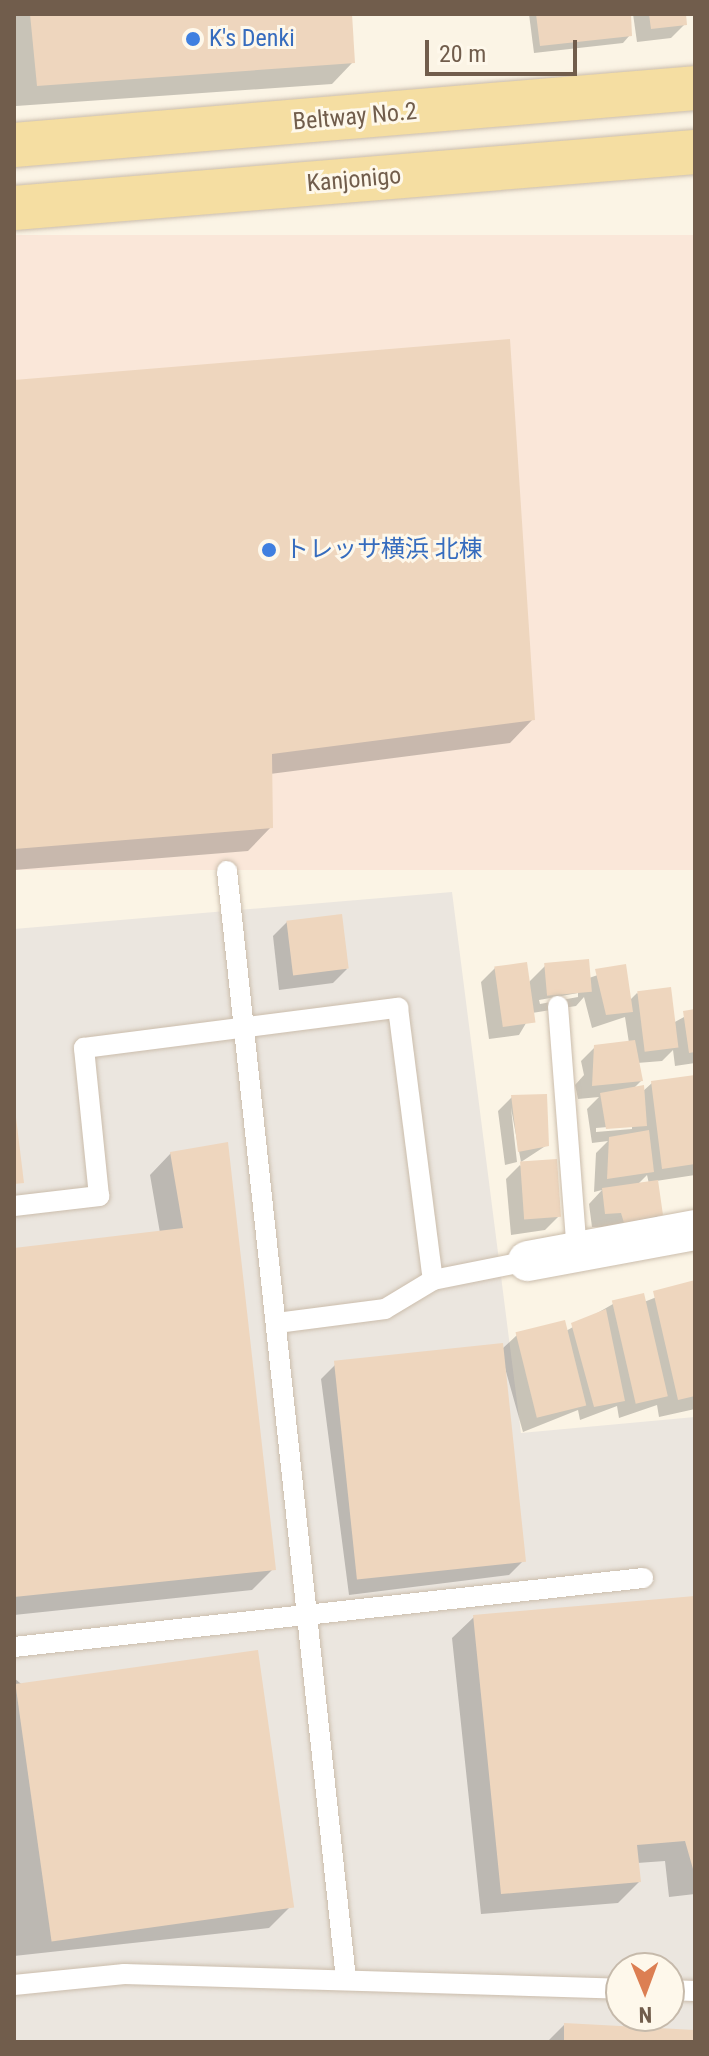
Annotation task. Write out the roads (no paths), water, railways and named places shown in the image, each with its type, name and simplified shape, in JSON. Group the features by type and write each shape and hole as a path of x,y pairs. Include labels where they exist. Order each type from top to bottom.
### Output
{"main road":[{"name":"Beltway No.2","path":"14,145 695,88"},
{"name":"Kanjonigo","path":"14,208 695,152"}],"street":[{"path":"528,1261 695,1230"}],"lane":[{"path":"227,871 346,1979"},
{"path":"558,1006 577,1251"},
{"path":"14,1206 99,1196 84,1048 398,1008 433,1280"},
{"path":"277,1323 385,1309 433,1280 528,1261"},
{"path":"14,1647 643,1578"},
{"path":"14,1985 124,1974 605,1988"}],"place":[{"name":"K's Denki","path":"193,39"},
{"name":"トレッサ横浜 北棟","path":"269,550"}]}
